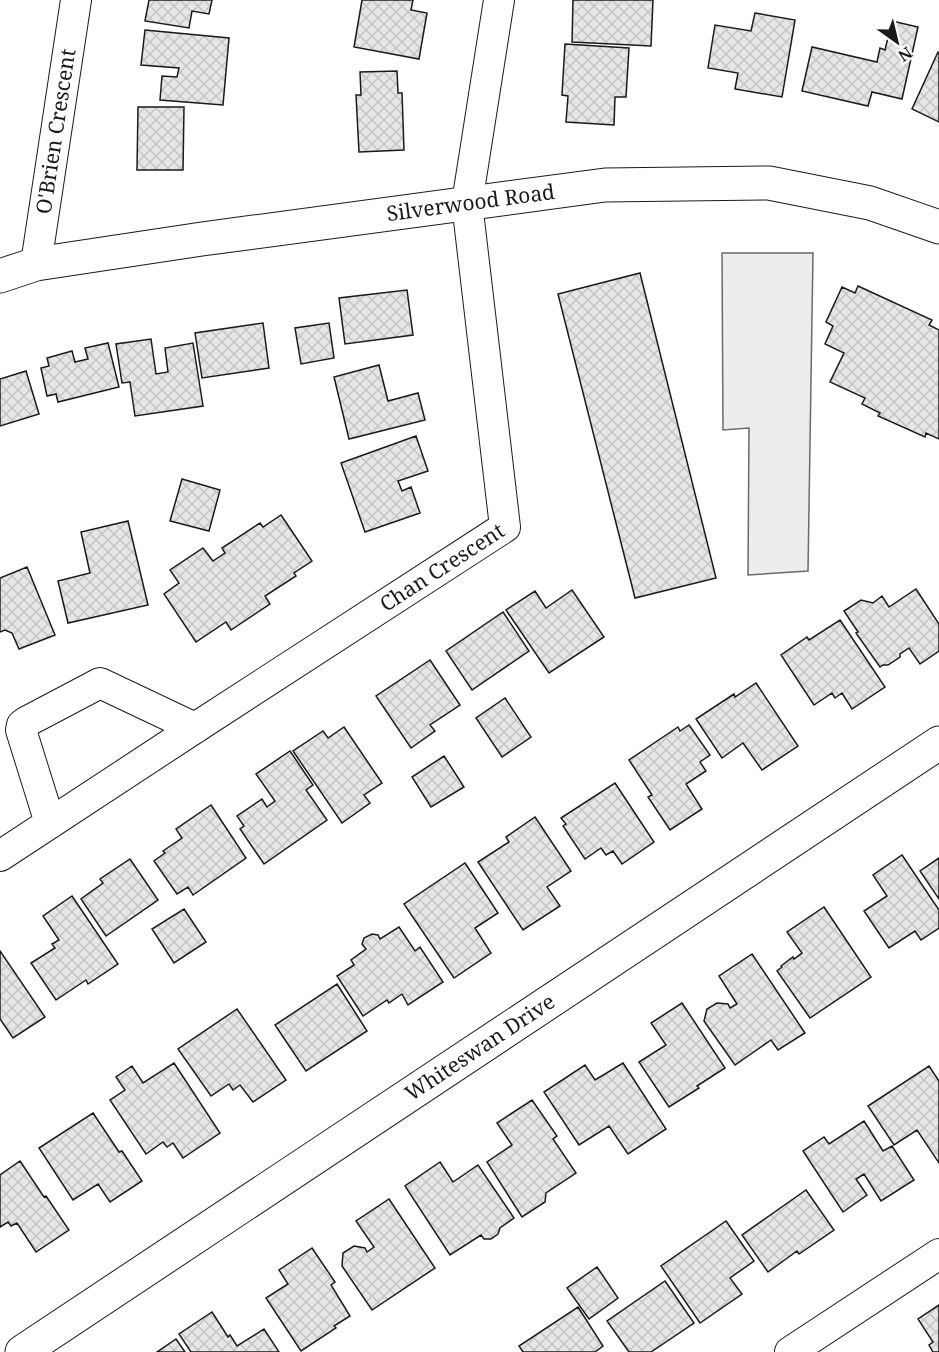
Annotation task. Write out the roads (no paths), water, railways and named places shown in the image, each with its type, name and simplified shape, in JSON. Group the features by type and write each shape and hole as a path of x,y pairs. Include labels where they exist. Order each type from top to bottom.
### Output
{"street":[{"name":"O'Brien Crescent","path":"36,264 76,0"},
{"path":"467,203 499,0"},
{"name":"Silverwood Road","path":"0,276 36,264 202,239 605,185 769,183 870,203 939,227"},
{"name":"Chan Crescent","path":"0,856 505,527 467,203"},
{"path":"50,823 21,730 22,725 26,722 100,683 195,728"},
{"name":"Whiteswan Drive","path":"22,1352 939,743"},
{"path":"802,1349 939,1254"}]}
